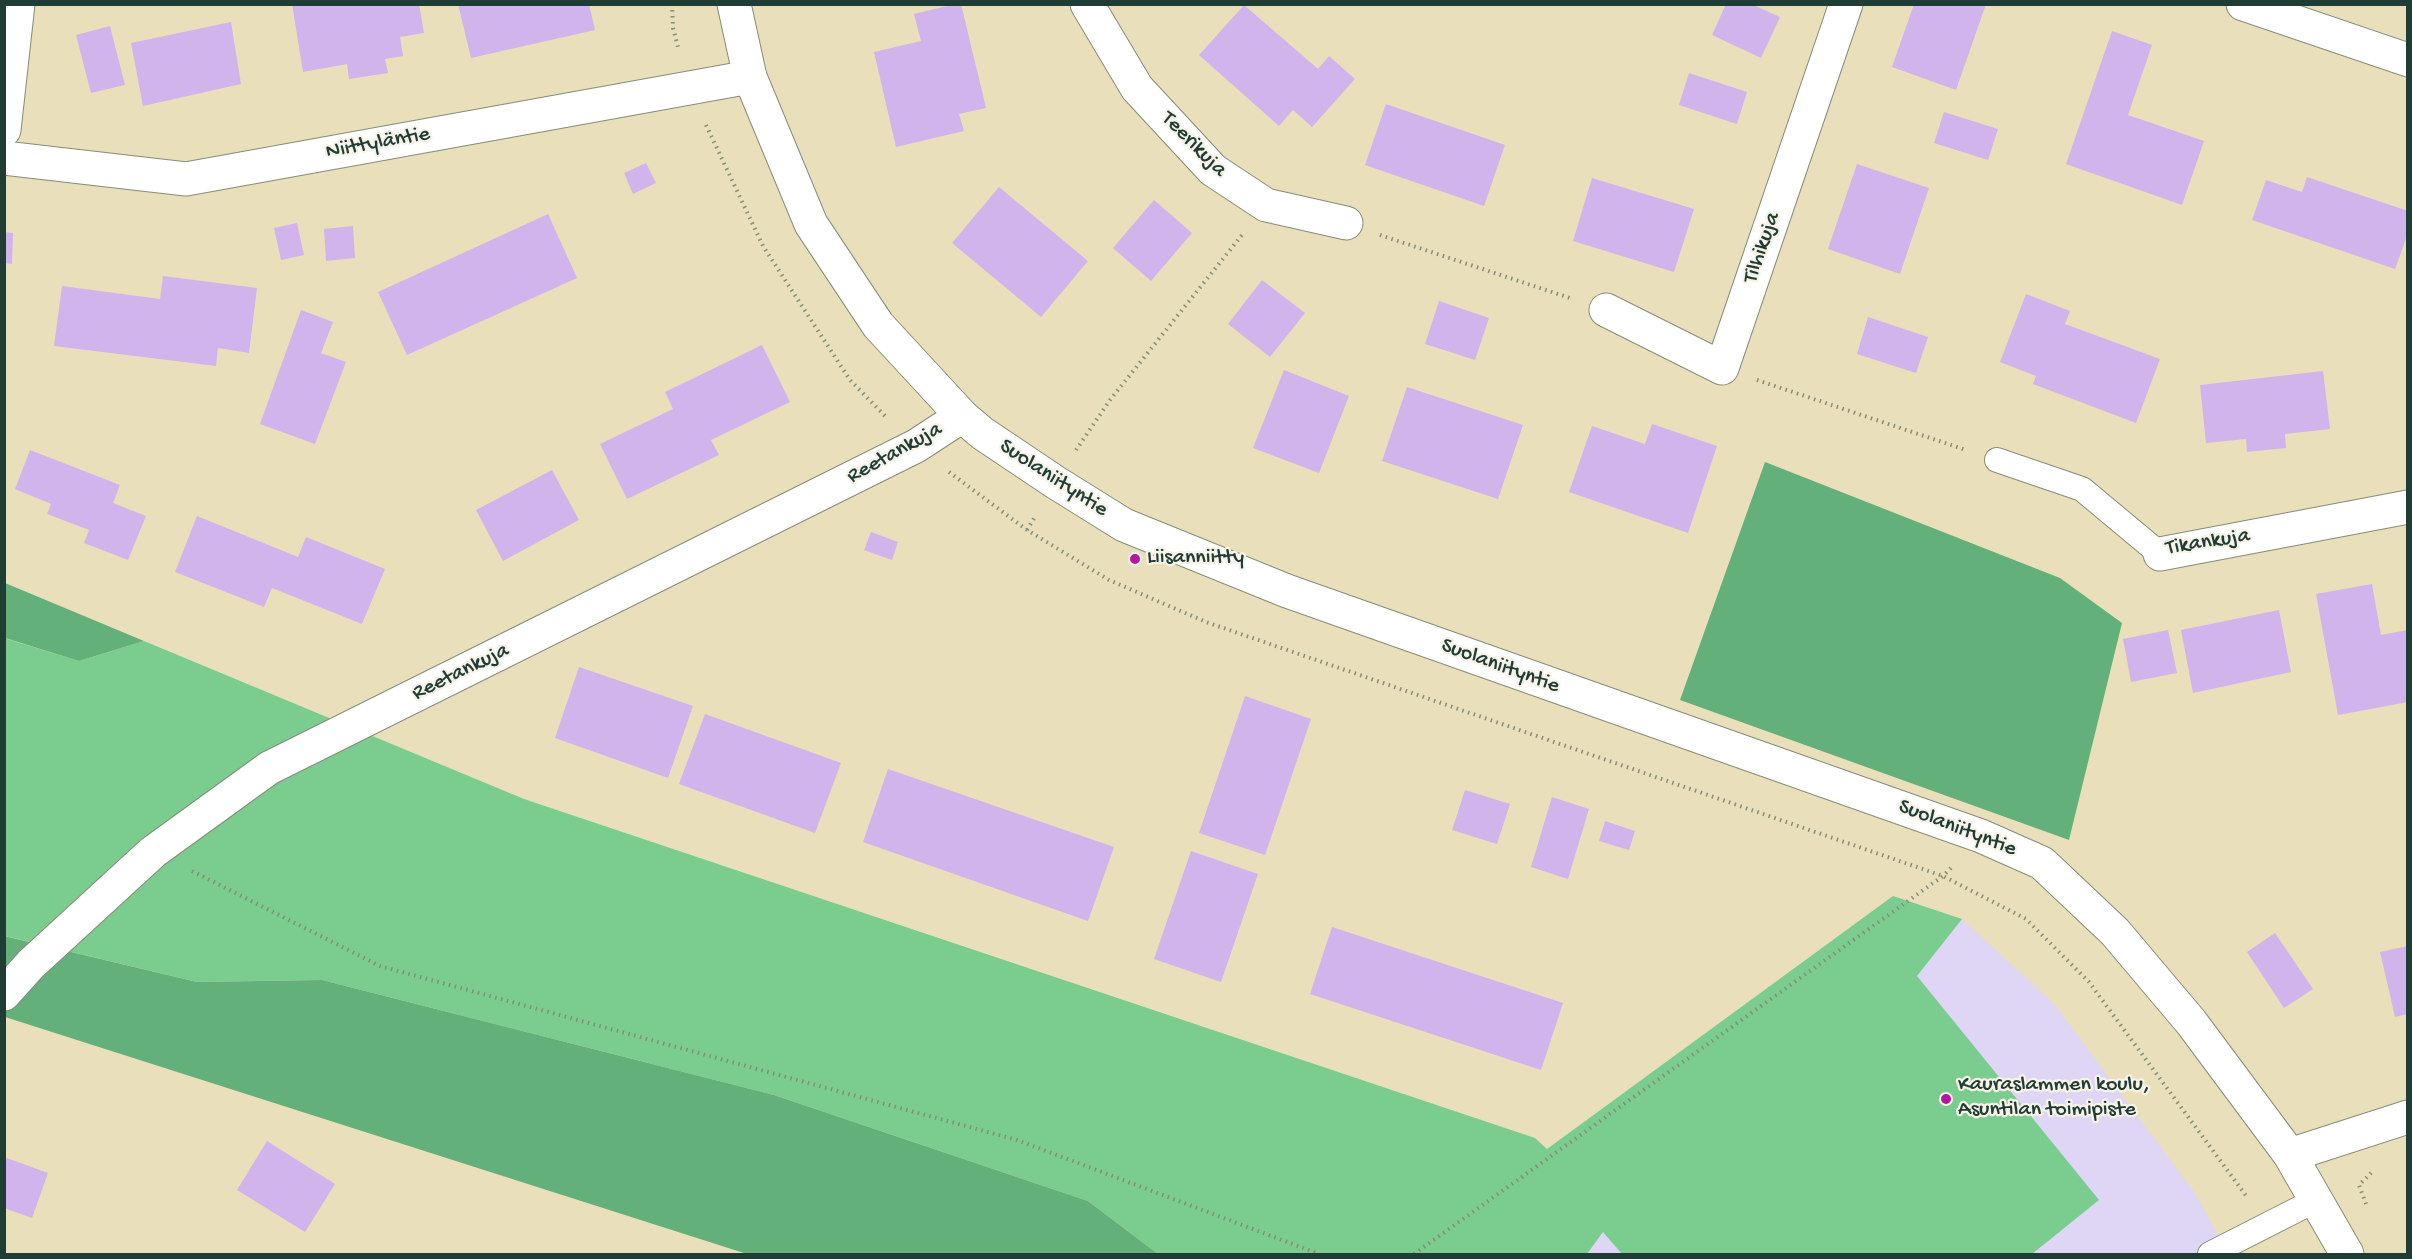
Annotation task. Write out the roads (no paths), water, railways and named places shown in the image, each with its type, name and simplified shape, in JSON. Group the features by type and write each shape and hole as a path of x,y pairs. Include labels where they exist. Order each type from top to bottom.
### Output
{"street":[{"path":"4,130 18,4"},
{"name":"Suolaniityntie","path":"734,4 750,77 811,224 878,325 962,416 982,433 1124,525 1287,591 1981,836 2042,863 2115,932 2191,1022 2290,1155 2347,1254"},
{"name":"Teerikuja","path":"1087,4 1137,88 1213,170 1266,205 1346,223"},
{"name":"Tilhikuja","path":"1606,310 1722,368 1846,4"},
{"path":"2243,4 2408,60"},
{"name":"Niittyläntie","path":"4,158 186,179 750,77"},
{"name":"Reetankuja","path":"4,994 31,964 153,852 269,768 916,447 962,416"},
{"name":"Tikankuja","path":"2160,554 2408,507"},
{"path":"2290,1155 2399,1119"}],"lane":[{"name":"Tikankuja","path":"1997,460 2082,489 2160,554"},
{"path":"2210,1254 2316,1200"}],"place":[{"name":"Liisanniitty","path":"1135,559"},
{"name":"Kauraslammen koulu, Asuntilan toimipiste","path":"1946,1099"}]}
